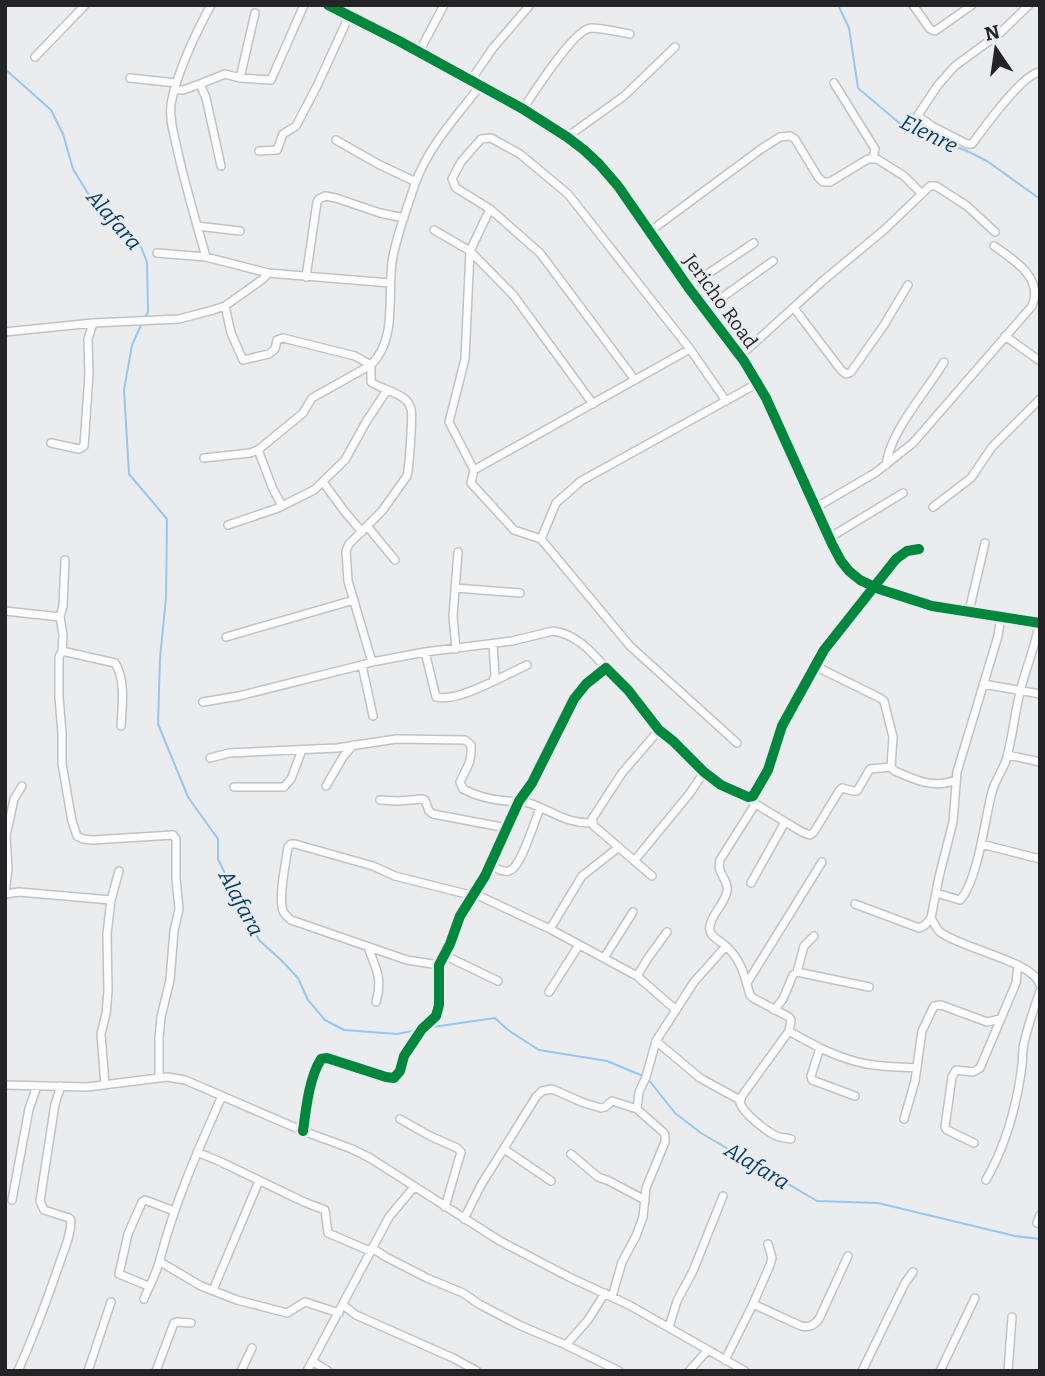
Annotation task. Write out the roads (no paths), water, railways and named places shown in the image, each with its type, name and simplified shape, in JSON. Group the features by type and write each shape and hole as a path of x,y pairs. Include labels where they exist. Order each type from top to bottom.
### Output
{"street":[{"path":"35,57 85,5"},
{"path":"206,257 172,127 170,106 195,37 211,5"},
{"path":"130,78 183,90 225,74 268,81 272,79 304,5"},
{"name":"Jericho Road","path":"328,5 523,109 568,137 599,164 618,186 758,383 829,538 841,562 849,571 874,587 932,606 1040,622"},
{"path":"419,52 444,5"},
{"path":"471,80 493,48 530,5"},
{"path":"913,5 930,29 935,31 972,5"},
{"path":"1029,5 1000,33 955,65 918,115 932,126 972,144 1013,92 1034,73 1040,72"},
{"path":"240,78 255,13"},
{"path":"259,151 277,150 283,134 296,126 349,16"},
{"path":"523,109 551,67 582,32 591,28 630,34"},
{"path":"568,137 624,96 675,47"},
{"path":"834,83 875,149 873,158"},
{"path":"200,84 206,98 221,166"},
{"path":"204,458 258,450 303,413 312,398 378,359 386,337 391,306 393,256 416,182 432,150 480,86"},
{"path":"649,232 780,136 794,139 823,182 830,182 873,158 904,176 921,193"},
{"path":"635,380 540,253 490,209 456,188 452,179 461,162 481,139 491,138 520,154 568,194 690,349 726,401"},
{"path":"336,139 378,164 416,182"},
{"path":"740,356 884,230 930,186 936,186 967,206 995,232"},
{"path":"306,277 319,199 325,196 336,198 404,218"},
{"path":"490,209 470,251 465,359 450,422 474,470 471,483 514,530 541,539 630,646 737,743"},
{"path":"197,226 240,231"},
{"path":"433,230 470,251 514,296 593,404"},
{"path":"688,287 754,243"},
{"path":"815,508 886,465 913,443 1032,306 1037,287 1017,263 994,246"},
{"path":"157,253 206,257 268,273 390,283"},
{"path":"706,309 773,261"},
{"path":"5,332 93,323 179,319 225,306 268,273"},
{"path":"794,308 846,374 851,372 908,285"},
{"path":"225,306 230,333 243,359 268,355 275,349 277,340 283,338 355,356 371,365"},
{"path":"51,443 79,450 84,446 89,374 88,339 93,323"},
{"path":"1005,336 1040,361"},
{"path":"474,470 690,349"},
{"path":"886,465 890,448 944,362"},
{"path":"371,365 371,382 405,399 412,410 407,476 382,511 349,544 346,551 348,581 372,662"},
{"path":"541,539 556,503 581,481 758,383"},
{"path":"228,525 282,506 314,490 345,460 387,390"},
{"path":"933,507 971,478 992,447 1040,399"},
{"path":"258,450 282,506"},
{"path":"323,482 345,512 395,560"},
{"path":"829,538 903,493"},
{"path":"968,611 985,543"},
{"path":"791,1139 780,1138 740,1107 740,1100 789,1031 792,1020 753,998 743,969 726,946 710,931 711,923 727,893 719,870 720,860 754,806 754,799 768,770 782,726 824,650 896,559 907,551 919,550"},
{"path":"456,649 453,616 458,552"},
{"path":"65,560 60,617 63,635 59,657 59,696 62,764 77,836 93,840 173,835 176,839 179,909 174,931 170,980 161,1017 159,1078"},
{"path":"455,588 520,593"},
{"path":"226,637 354,600"},
{"path":"5,611 60,617"},
{"path":"855,904 919,928 931,918 953,822 956,780 998,636 1001,616"},
{"path":"936,894 960,900 964,896 981,845 992,790 1001,775 1007,755 1020,690 1040,622"},
{"path":"203,702 239,696 372,662 559,632 586,646 628,690 659,730 704,772 721,785 754,799 802,832 812,834 841,789 856,792 870,769 891,767 930,784 956,780"},
{"path":"492,682 495,676 493,644"},
{"path":"62,651 116,663 121,688 121,726"},
{"path":"425,652 438,699 469,692 527,665"},
{"path":"362,665 373,716"},
{"path":"816,666 884,701 893,737 891,767"},
{"path":"303,1131 308,1098 317,1067 324,1058 394,1078 404,1056 422,1029 436,1016 439,1005 439,965 460,916 474,895 519,801 538,771 574,699 586,684 606,667"},
{"path":"983,684 1040,694"},
{"path":"593,823 592,819 622,773 659,730"},
{"path":"210,758 229,753 302,750 396,739 465,740 471,745 472,755 469,767 460,779 461,786 467,791 505,801 519,801 579,823 593,823 652,876"},
{"path":"326,786 353,745"},
{"path":"234,787 284,787 291,779 302,750"},
{"path":"1007,755 1040,762"},
{"path":"635,860 704,772"},
{"path":"22,786 14,799 6,836 8,857 5,893 111,900"},
{"path":"380,800 422,799 433,814 507,828"},
{"path":"490,864 503,872 512,870 519,861 540,808"},
{"path":"751,883 785,822"},
{"path":"439,965 407,960 291,920 283,913 283,885 290,845 295,844 373,866 395,876 474,895 550,929 637,976 676,1010"},
{"path":"981,845 1040,859"},
{"path":"550,929 582,876 619,847"},
{"path":"746,983 822,862"},
{"path":"105,1085 101,1034 108,991 107,934 111,900 119,871"},
{"path":"604,958 633,912"},
{"path":"931,918 939,931 964,945 1018,965 1038,978 1040,985"},
{"path":"637,976 667,932"},
{"path":"774,1010 797,972 804,946 814,936"},
{"path":"549,992 579,945"},
{"path":"637,1109 639,1092 656,1041 694,982 726,946"},
{"path":"368,947 381,988 376,1002"},
{"path":"444,955 498,981"},
{"path":"974,1143 945,1127 952,1077 956,1070 973,1072 980,1068 1016,982 1018,965"},
{"path":"797,972 869,987"},
{"path":"986,1180 1007,1135 1023,1063 1023,1047 1040,991"},
{"path":"904,1119 918,1068 922,1031 934,1006 941,1005 987,1022 1000,1018"},
{"path":"789,1031 848,1059 867,1064 918,1068"},
{"path":"656,1041 700,1077 740,1100"},
{"path":"820,1048 810,1076 812,1080 855,1096"},
{"path":"5,1085 87,1087 159,1078 185,1080 370,1158 526,1256 670,1327 744,1371"},
{"path":"12,1200 29,1109 37,1086"},
{"path":"18,1371 37,1328 71,1224 69,1218 44,1210 40,1201 55,1104 61,1086"},
{"path":"464,1219 481,1185 542,1091 552,1089 595,1107 603,1108 612,1101 637,1109 663,1132 666,1138 663,1151 646,1188 643,1217 636,1236 608,1295 566,1345"},
{"path":"144,1299 160,1260 174,1211 222,1096"},
{"path":"400,1119 460,1150 461,1156 445,1207"},
{"path":"504,1149 551,1181"},
{"path":"197,1152 325,1210 328,1233 463,1293 519,1325 619,1371"},
{"path":"571,1154 594,1174 645,1200"},
{"path":"213,1290 259,1181"},
{"path":"307,1371 389,1217 414,1186"},
{"path":"670,1327 677,1301 723,1196"},
{"path":"148,1286 119,1274 128,1234 145,1200 174,1211"},
{"path":"725,1360 772,1261 768,1244"},
{"path":"753,1304 801,1326 815,1324 848,1256"},
{"path":"160,1260 188,1280 237,1300 287,1313 305,1302 341,1309 477,1371"},
{"path":"862,1371 913,1272"},
{"path":"940,1371 975,1298"},
{"path":"88,1371 111,1302"},
{"path":"1008,1371 1012,1317"},
{"path":"156,1371 174,1324 191,1324"},
{"path":"241,1371 253,1348"},
{"path":"689,1371 708,1350"},
{"path":"312,1361 328,1371"}],"waterway":[{"name":"Elenre","path":"838,5 849,28 858,88 904,127 987,161 1040,199"},
{"name":"Alafara","path":"5,69 51,110 63,134 73,169 95,205 141,247 147,262 148,312 144,319"},
{"name":"Alafara","path":"142,323 132,345 124,390 129,474 167,519 166,598 160,658 158,724 188,797 218,839 218,859 259,940 298,978 308,1000 325,1020 344,1030 397,1034 417,1030"},
{"name":"Alafara","path":"426,1028 495,1018 539,1050 607,1061 643,1076"},
{"name":"Alafara","path":"648,1079 675,1113 701,1133 817,1201 878,1203 1015,1236 1040,1239"}]}
